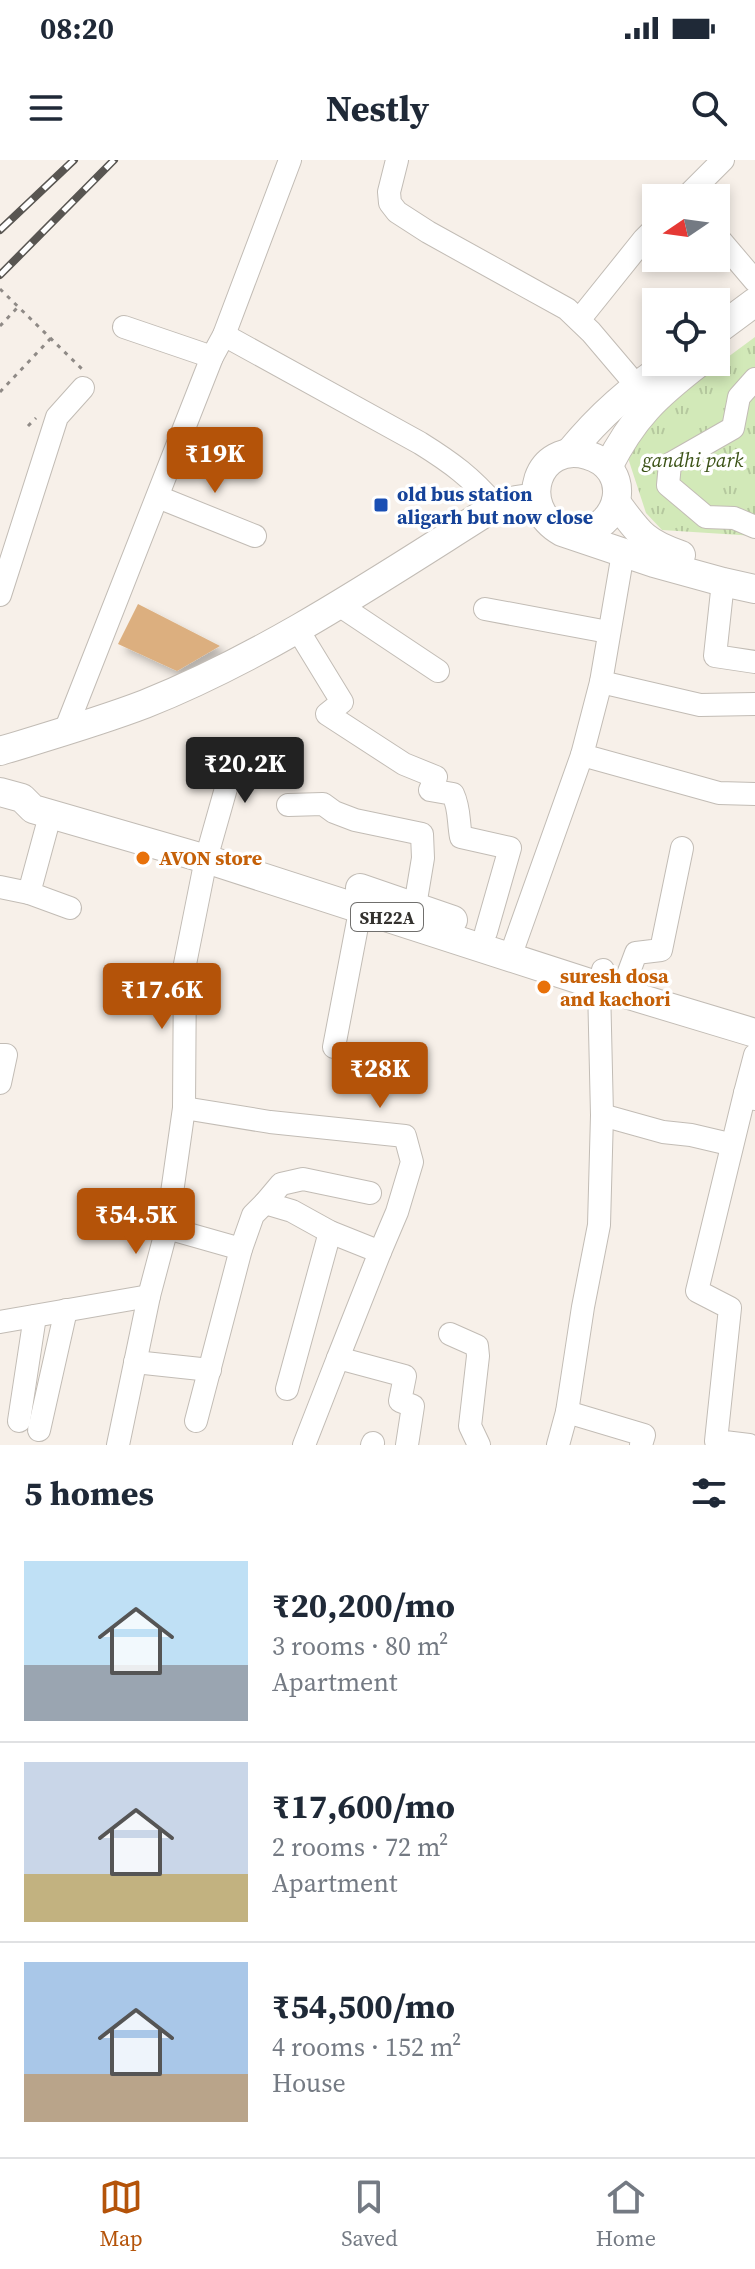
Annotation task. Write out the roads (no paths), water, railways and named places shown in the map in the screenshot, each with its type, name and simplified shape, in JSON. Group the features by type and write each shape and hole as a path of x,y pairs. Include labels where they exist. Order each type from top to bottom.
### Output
{"main road":[{"path":"730,321 755,302"},
{"path":"730,340 755,322"},
{"path":"569,453 609,408 650,376"},
{"path":"608,467 637,418 683,376"},
{"path":"574,534 596,529 605,522 612,513 617,490 608,467 590,455 569,453 542,469 536,485 538,508 544,518 562,532 623,553 755,589"},
{"path":"0,751 145,704 196,681 298,630 496,506 536,497"},
{"path":"616,502 641,535 660,549 755,576"},
{"name":"SH22A","path":"11,795 36,793 102,820 362,899 512,949 610,978 755,1014"},
{"name":"SH22A","path":"11,795 33,809 102,820"},
{"name":"SH22A","path":"362,899 415,906 486,932 512,949"},
{"name":"SH22A","path":"610,978 755,1033"}],"street":[{"path":"65,731 212,357 224,335 290,160"},
{"path":"397,160 389,192 390,203 397,212 567,309 636,385"},
{"path":"699,184 723,160"},
{"path":"579,320 642,241"},
{"path":"730,252 755,281"},
{"path":"124,327 212,357"},
{"path":"224,335 440,455 467,474 496,506"},
{"path":"0,595 57,417 83,378"},
{"path":"755,379 739,397 733,428 670,464 668,485 706,517 734,518 755,527"},
{"path":"158,497 255,536"},
{"path":"512,949 582,755 601,682 623,553"},
{"path":"723,582 715,656 755,662"},
{"path":"339,605 438,671"},
{"path":"485,609 608,632"},
{"path":"298,630 342,702 327,714 404,764 436,777 430,790 453,794 460,808 458,825 461,837 510,848 486,932"},
{"path":"601,682 700,705 755,704"},
{"path":"118,1445 149,1296 167,1228 184,1108 185,964 208,852 236,753"},
{"path":"582,755 719,793 755,794"},
{"path":"288,805 323,804 355,820 422,834 423,858 415,906"},
{"path":"29,893 51,812"},
{"path":"558,1445 567,1412 599,1225 610,978 636,953 661,950 682,848"},
{"path":"0,887 29,893 70,908"},
{"path":"334,1047 362,899"},
{"path":"0,1055 6,1055 0,1083"},
{"path":"749,1445 715,1443 730,1308 697,1291 750,1096 755,1055"},
{"path":"184,1108 270,1122 405,1136 412,1162 397,1212 304,1445"},
{"path":"602,1115 663,1132 725,1143"},
{"path":"196,1421 241,1249 253,1215 281,1184 303,1179 370,1193"},
{"path":"265,1203 292,1211 330,1232 380,1252"},
{"path":"167,1228 241,1249"},
{"path":"287,1389 330,1232"},
{"path":"0,1322 149,1296"},
{"path":"35,1316 29,1425 66,1310"},
{"path":"450,1334 477,1346 470,1426 479,1445"},
{"path":"338,1358 405,1376 400,1401 413,1406 407,1445"},
{"path":"135,1362 210,1370"},
{"path":"567,1412 644,1435 641,1445"}],"railway":[{"path":"0,230 74,160"},
{"path":"0,275 114,160"}],"place":[{"name":"old bus station aligarh but now close","path":"381,505"},
{"name":"AVON store","path":"143,858"},
{"name":"suresh dosa and kachori","path":"544,987"}],"park label":[{"name":"gandhi park","path":"693,460"}]}
